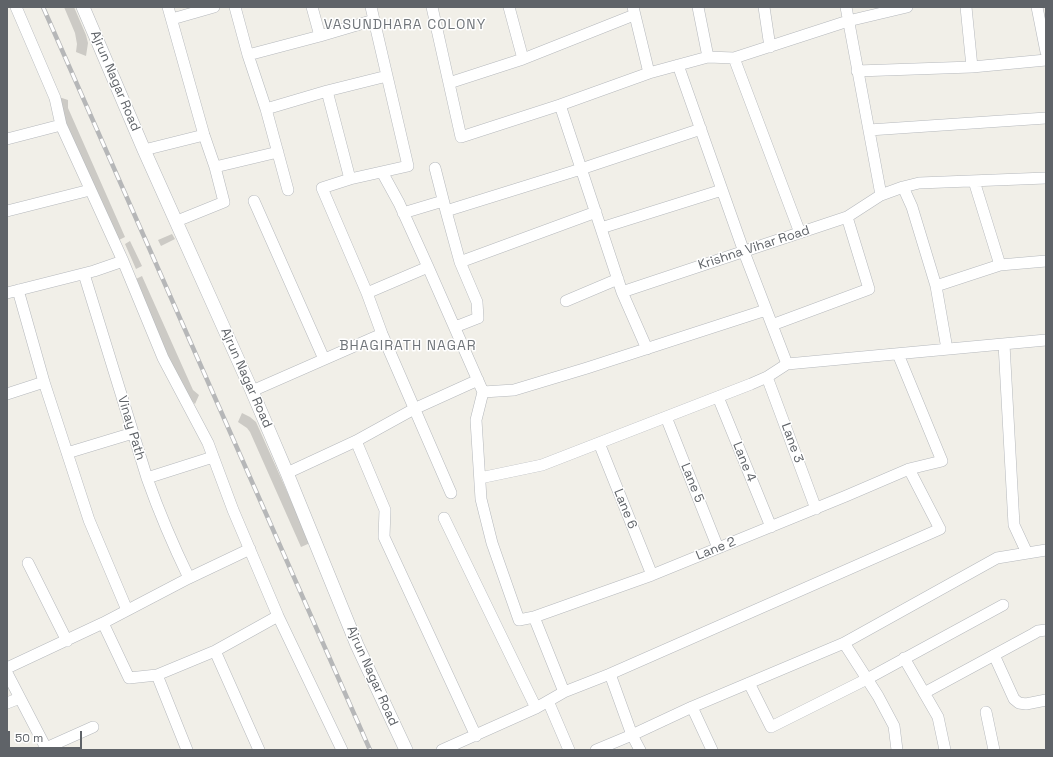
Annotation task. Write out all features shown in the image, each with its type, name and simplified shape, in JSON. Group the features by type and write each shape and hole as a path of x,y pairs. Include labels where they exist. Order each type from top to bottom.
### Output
{"street":[{"path":"16,7 55,98 61,125 123,261 163,358 208,443 233,510 278,616 342,750"},
{"name":"Ajrun Nagar Road","path":"83,7 144,150 252,391 357,645 406,750"},
{"path":"168,7 224,202 177,221"},
{"path":"172,19 214,7"},
{"path":"235,7 248,55 266,109 288,190"},
{"path":"312,7 320,36"},
{"path":"371,7 408,166 350,179 322,188 367,293 382,334 451,493"},
{"path":"432,7 461,137 560,105 649,73 708,57 734,58 848,21 907,7"},
{"path":"509,7 523,59"},
{"path":"698,7 708,57"},
{"path":"764,7 770,47"},
{"path":"846,7 881,195"},
{"path":"966,7 972,67"},
{"path":"1037,7 1046,52"},
{"path":"449,83 523,59 633,11 649,73"},
{"path":"248,55 374,20"},
{"path":"734,58 800,233"},
{"path":"857,71 972,67 1046,60"},
{"path":"678,65 744,252 787,364"},
{"path":"266,109 327,91 387,76"},
{"path":"327,91 350,179"},
{"path":"560,105 622,292 648,349"},
{"path":"869,130 1046,118"},
{"path":"7,139 61,125"},
{"path":"403,213 444,206 581,170 700,129"},
{"path":"144,150 204,135"},
{"path":"215,167 278,152"},
{"path":"435,168 460,262 478,302 478,318 454,327"},
{"path":"382,172 428,267 483,392 476,420 480,478 542,465 767,377 787,364 1046,340"},
{"name":"Krishna Vihar Road","path":"622,292 847,217 881,195 903,187 919,183 1046,178"},
{"path":"974,181 1000,265"},
{"path":"903,187 912,207 936,286 947,350"},
{"path":"7,211 90,190"},
{"path":"601,228 722,190"},
{"path":"254,201 324,359"},
{"path":"460,262 596,212"},
{"path":"772,325 869,289 847,217"},
{"path":"7,293 84,274 123,261"},
{"path":"936,286 1000,265 1046,261"},
{"path":"367,293 428,267"},
{"name":"Vinay Path","path":"84,274 147,478 161,516 189,578"},
{"path":"566,301 618,279"},
{"path":"18,290 44,382 89,520 127,610"},
{"path":"483,392 514,390 648,349 766,310"},
{"path":"252,391 382,334"},
{"path":"1004,344 1014,525 1027,553"},
{"name":"Lane 2","path":"480,478 481,499 492,543 519,620 534,617 652,575 909,469 942,461 898,354"},
{"name":"Lane 3","path":"767,377 816,508"},
{"path":"287,473 356,441 414,409 478,380"},
{"path":"7,394 44,382"},
{"name":"Lane 4","path":"718,397 771,527"},
{"name":"Lane 5","path":"666,417 718,548"},
{"path":"67,453 133,433"},
{"path":"356,441 385,510 384,537 476,736"},
{"name":"Lane 6","path":"599,443 652,575"},
{"path":"147,478 213,457"},
{"path":"442,750 536,708 564,692 610,674 940,529 909,469"},
{"path":"444,518 536,708"},
{"path":"7,668 67,641 189,578 250,549"},
{"path":"596,750 692,707 844,643 997,558 1046,550"},
{"path":"28,563 67,641"},
{"path":"749,683 771,727 867,679 1003,605"},
{"path":"103,623 129,678 157,675 215,651 278,616"},
{"path":"534,617 564,692"},
{"path":"924,693 1038,631 1046,630"},
{"path":"844,643 878,696 894,726 897,750"},
{"path":"215,651 259,750"},
{"path":"994,655 1014,699 1019,703 1026,704 1046,700"},
{"path":"904,658 938,717 945,750"},
{"path":"7,673 47,749 93,727"},
{"path":"610,674 632,735 640,750"},
{"path":"157,675 187,750"},
{"path":"7,704 20,698"},
{"path":"548,701 569,750"},
{"path":"692,707 712,750"},
{"path":"986,712 994,750"}],"building":[{"path":"64,7 74,7 88,43 86,56 76,52 77,44 75,33"},
{"path":"59,97 68,100 68,108 125,237 117,241 60,111"},
{"path":"172,234 175,239 161,246 158,240"},
{"path":"130,241 142,266 136,269 125,244"},
{"path":"142,276 193,390 199,395 195,404 186,396 134,280"},
{"path":"242,413 256,422 310,543 301,547 250,432 238,422"}],"railway":[{"path":"43,7 370,750"}],"district":[{"name":"VASUNDHARA COLONY","path":"405,25"},
{"name":"BHAGIRATH NAGAR","path":"408,346"}]}
